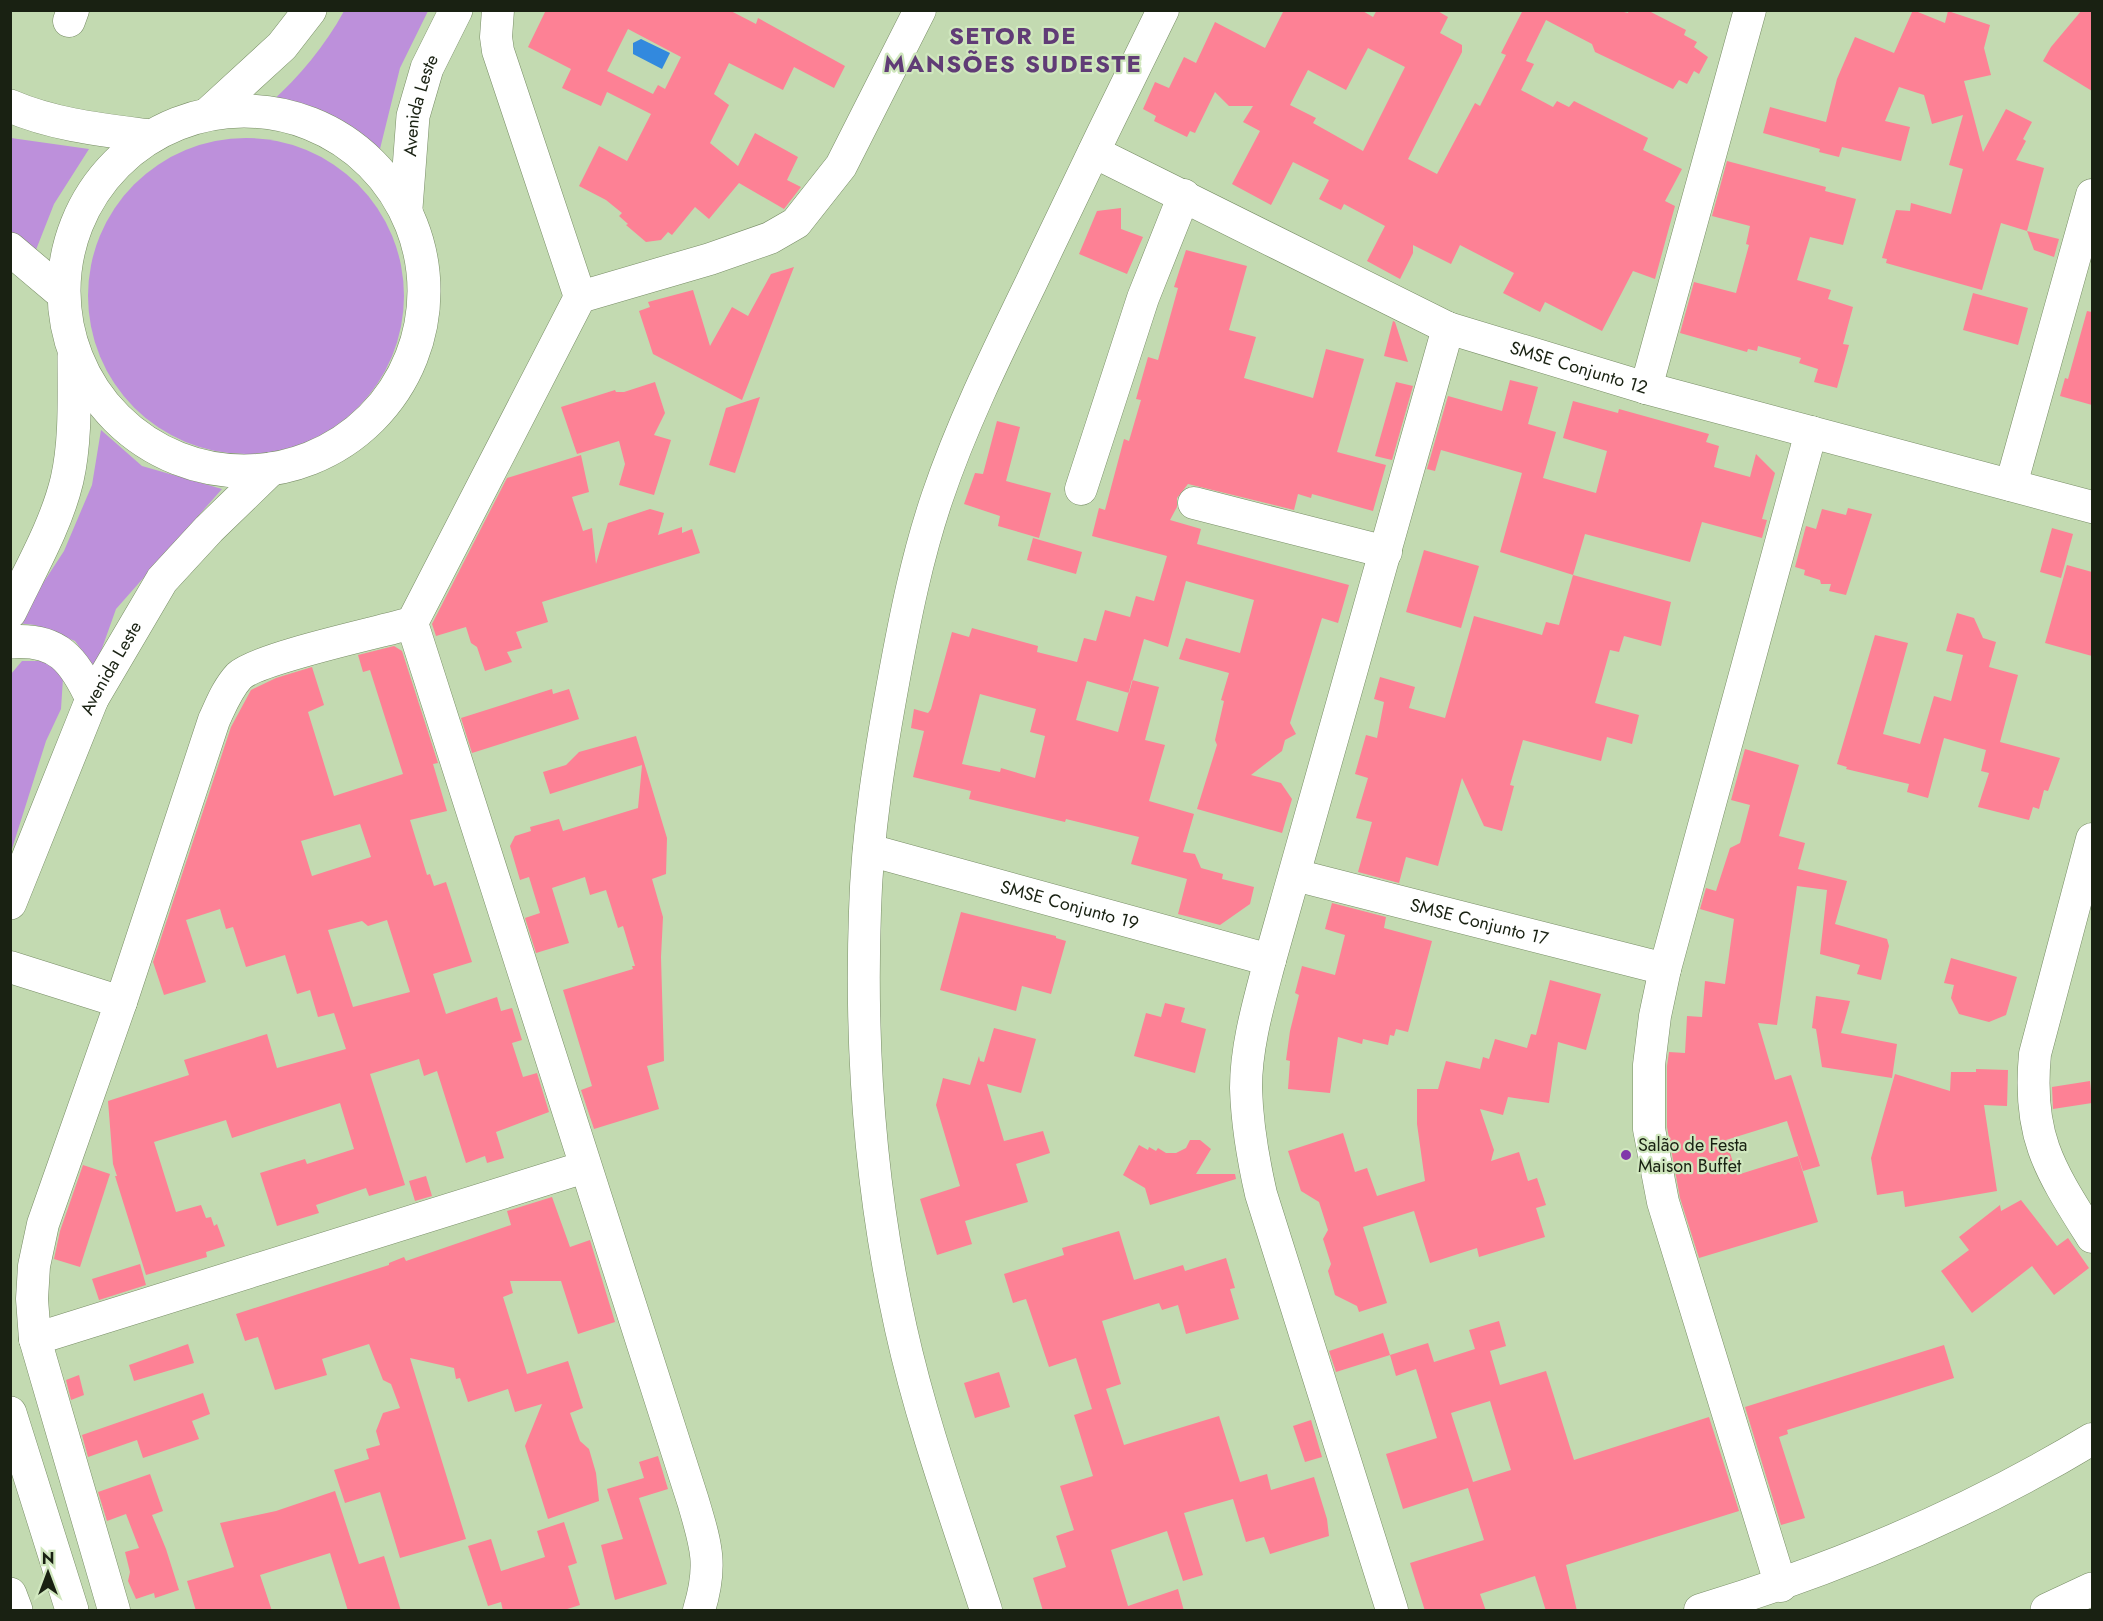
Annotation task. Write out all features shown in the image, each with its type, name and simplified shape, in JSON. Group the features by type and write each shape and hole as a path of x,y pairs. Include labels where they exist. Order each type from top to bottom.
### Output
{"main road":[{"path":"209,113 282,46 310,10"},
{"name":"Avenida Leste","path":"406,208 413,116 427,68 456,10"},
{"path":"10,106 27,113 93,129 150,136"},
{"path":"10,612 49,530 67,481 74,426 74,354 62,293 72,231 103,177 150,136 209,113 267,112 323,128 371,161 406,208 423,262 423,319 406,373 372,419 326,452 271,469 210,468 152,447 105,407 74,354"},
{"path":"10,249 62,293"},
{"name":"Avenida Leste","path":"10,903 92,699 162,580 209,529 271,469"},
{"path":"10,642 44,645 61,651 78,670 92,699"},
{"path":"10,1413 72,1611"},
{"path":"2047,1611 2092,1589"},
{"path":"10,1594 16,1611"}],"street":[{"path":"498,10 496,37 498,51 580,297 412,623 704,1538 709,1565 706,1588 699,1611"},
{"path":"580,297 710,259 770,238 796,223 841,166 921,10"},
{"path":"986,1611 922,1412 901,1330 886,1250 869,1110 864,969 869,850 885,725 907,606 937,499 979,391 1163,10"},
{"path":"1647,388 1750,10"},
{"name":"SMSE Conjunto 12","path":"1094,152 1448,328 1647,388 2092,507"},
{"path":"1081,489 1143,298 1184,195"},
{"path":"2011,485 2092,195"},
{"path":"1392,1611 1307,1334 1275,1242 1251,1148 1246,1087 1253,1025 1270,960 1448,328"},
{"path":"1781,1586 1664,1202 1649,1129 1649,1065 1655,1016 1665,969 1811,432"},
{"path":"1194,503 1386,552"},
{"path":"114,1611 35,1339 32,1299 34,1266 43,1224 121,1002 214,720 227,690 241,675 268,662 412,623"},
{"path":"2092,839 2035,1054 2032,1090 2036,1126 2052,1173 2092,1237"},
{"name":"SMSE Conjunto 19","path":"869,850 1270,960"},
{"name":"SMSE Conjunto 17","path":"1295,875 1665,969"},
{"path":"10,967 121,1002"},
{"path":"35,1339 585,1167"},
{"path":"1700,1611 1781,1586 2035,1473 2092,1439"}],"shaded area":[{"path":"344,11 428,11 400,68 378,157 354,137 328,122 270,103 311,60"},
{"path":"11,138 89,149 54,204 32,260 11,236"},
{"path":"246,138 277,141 306,150 334,165 358,184 377,208 392,236 401,265 404,296 401,327 392,356 377,384 358,408 334,427 306,442 277,451 246,454 215,451 186,442 158,427 134,408 115,384 100,356 91,327 88,296 91,265 100,236 115,208 134,184 158,165 186,150 215,141"},
{"path":"101,430 142,466 222,489 116,609 95,668 75,641 35,625 17,623 64,551 92,485"},
{"path":"22,661 52,661 63,678 61,709 46,741 11,852 11,674"}],"water":[{"path":"641,39 670,53 662,69 633,54 633,43"}],"building":[{"path":"546,10 729,10 756,24 758,18 845,66 834,88 794,67 783,90 729,63 714,94 729,105 710,143 738,166 755,133 798,157 787,180 801,187 784,209 739,183 709,219 695,207 672,235 668,232 661,240 646,242 626,225 628,224 619,216 622,213 606,200 579,186 599,146 627,161 651,114 607,92 601,106 562,88 571,69 528,47","holes":["628,29 681,57 665,89 658,85 653,94 607,71"]},
{"path":"1284,10 1361,10 1373,17 1377,10 1436,10 1448,17 1440,33 1462,45 1462,52 1408,159 1437,174 1475,103 1480,106 1506,55 1501,53 1523,10 1616,10 1628,13 1629,10 1647,10 1686,30 1684,35 1697,42 1694,47 1708,57 1699,74 1694,71 1687,84 1679,80 1673,89 1595,52 1592,44 1546,20 1526,61 1534,64 1521,90 1553,107 1557,101 1569,107 1574,101 1648,138 1643,150 1682,169 1665,201 1675,206 1655,279 1633,271 1602,331 1545,302 1540,312 1503,293 1514,273 1460,245 1451,264 1413,245 1413,253 1400,279 1367,261 1385,226 1344,204 1341,210 1319,199 1329,180 1293,162 1271,205 1232,184 1260,131 1243,122 1253,106 1229,106 1215,92 1195,133 1190,131 1187,137 1154,121 1156,116 1143,109 1155,82 1169,88 1184,57 1196,63 1215,22 1265,48","holes":["1368,48 1405,67 1363,151 1313,123 1316,118 1290,105 1308,70 1346,90"]},
{"path":"1913,10 1945,23 1948,11 1990,25 1984,48 1991,75 1964,81 1983,152 2006,109 2032,122 2023,139 2026,141 2016,160 2044,168 2027,231 2001,223 1982,290 1886,263 1887,259 1882,258 1896,210 1910,211 1911,203 1951,214 1963,169 1949,165 1963,115 1932,124 1924,95 1899,87 1885,121 1910,127 1901,161 1842,147 1839,157 1819,152 1820,149 1763,133 1770,107 1826,122 1837,79 1855,37 1894,53"},
{"path":"2082,10 2092,10 2092,91 2043,61 2051,47"},
{"path":"1727,161 1826,187 1825,191 1856,199 1843,245 1810,237 1797,280 1831,290 1828,299 1853,307 1843,344 1849,345 1837,388 1814,382 1818,369 1799,363 1801,358 1758,346 1757,351 1748,349 1747,352 1680,333 1694,282 1736,293 1749,245 1746,244 1750,226 1712,216"},
{"path":"1121,208 1121,229 1143,237 1127,274 1079,254 1097,211"},
{"path":"2027,231 2059,239 2054,257 2034,250"},
{"path":"1186,250 1247,266 1229,330 1256,337 1244,378 1313,398 1326,349 1364,359 1337,452 1386,465 1373,511 1312,494 1311,498 1298,494 1294,510 1188,484 1177,498 1177,507 1170,520 1201,529 1197,544 1349,585 1338,623 1322,618 1290,723 1296,734 1285,740 1282,751 1251,775 1281,783 1292,799 1282,833 1197,809 1217,745 1215,740 1224,701 1221,700 1229,673 1179,659 1186,638 1240,653 1254,600 1186,581 1168,647 1144,639 1133,680 1159,687 1145,740 1165,745 1149,801 1194,814 1183,852 1195,854 1201,868 1223,874 1222,879 1254,887 1250,904 1220,925 1178,914 1187,879 1131,864 1139,837 969,799 971,791 913,777 924,731 911,728 914,709 928,713 931,709 952,632 969,637 972,628 1038,646 1037,652 1077,662 1084,638 1096,641 1105,610 1130,617 1136,596 1154,601 1167,556 1092,536 1099,508 1105,510 1124,439 1129,441 1141,400 1136,399 1148,357 1158,360 1178,288 1174,287","holes":["1087,681 1129,693 1118,732 1076,720","980,694 1036,709 1030,732 1045,736 1035,778 1001,768 1000,772 962,764"]},
{"path":"794,267 742,400 653,354 639,311 650,307 648,302 693,290 710,346 732,307 748,316 771,274"},
{"path":"1973,293 2028,308 2018,345 1963,330"},
{"path":"2087,311 2092,312 2092,405 2060,396 2065,378 2068,379"},
{"path":"1393,321 1395,322 1408,362 1384,356"},
{"path":"1510,380 1538,387 1528,424 1556,432 1543,478 1596,493 1607,451 1563,438 1573,401 1618,413 1619,409 1709,434 1706,442 1719,446 1714,467 1750,477 1756,454 1775,473 1762,519 1767,520 1762,538 1702,522 1690,562 1585,534 1573,575 1500,552 1522,473 1441,450 1435,471 1427,469 1448,396 1502,411"},
{"path":"655,382 665,413 654,435 671,440 654,495 619,485 625,464 619,441 577,454 561,407 615,390 624,392"},
{"path":"1396,382 1413,386 1392,460 1375,456"},
{"path":"760,397 735,473 709,465 726,408"},
{"path":"997,421 1020,427 1006,481 1051,493 1039,538 998,526 1000,516 964,504 975,473 983,474"},
{"path":"581,455 589,492 572,497 583,531 592,528 596,564 608,523 650,509 664,513 658,535 682,527 682,533 692,529 700,553 542,602 548,622 516,632 522,648 507,652 512,662 485,671 477,647 471,643 466,627 436,636 432,624 507,478"},
{"path":"1848,508 1872,514 1846,595 1829,591 1831,584 1821,584 1820,580 1804,575 1805,570 1795,567 1806,526 1816,529 1822,509 1846,515"},
{"path":"2052,528 2073,534 2061,578 2040,572"},
{"path":"1033,538 1082,552 1076,574 1027,560"},
{"path":"1424,550 1479,566 1461,628 1406,612"},
{"path":"2067,565 2092,572 2092,656 2045,643"},
{"path":"1573,575 1671,602 1661,646 1624,636 1619,652 1610,650 1595,703 1639,715 1632,744 1607,737 1601,761 1523,740 1510,785 1514,786 1502,831 1484,826 1462,778 1438,866 1406,857 1399,883 1358,872 1372,822 1356,818 1368,778 1355,774 1366,735 1377,738 1384,702 1374,699 1380,677 1415,687 1409,708 1445,718 1474,616 1542,635 1546,622 1559,625"},
{"path":"1957,613 1974,618 1983,638 1996,642 1989,667 2018,675 2000,742 2060,758 2048,791 2044,790 2039,809 2033,807 2029,820 1978,807 1989,773 1981,771 1986,750 1944,738 1928,798 1907,792 1909,784 1846,769 1847,767 1837,764 1875,635 1908,643 1883,734 1920,744 1934,696 1951,701 1963,655 1946,651"},
{"path":"394,646 402,651 438,763 433,764 447,811 410,820 427,875 430,874 434,886 446,882 472,962 433,974 446,1014 497,997 501,1011 512,1008 522,1040 512,1043 523,1077 537,1073 549,1112 496,1132 504,1158 487,1163 485,1156 466,1163 437,1071 424,1076 419,1059 370,1074 405,1185 369,1196 366,1188 316,1205 319,1213 277,1226 260,1173 305,1159 307,1164 354,1149 340,1103 232,1138 226,1120 154,1142 176,1212 201,1205 206,1218 211,1217 214,1226 217,1224 225,1246 206,1252 207,1257 146,1275 115,1176 117,1176 113,1164 108,1101 189,1075 184,1060 267,1034 277,1068 346,1049 334,1013 318,1017 310,990 297,994 285,955 246,967 233,927 226,929 220,909 186,920 206,982 164,995 153,962 231,727 251,690 276,678 312,667 324,705 308,712 334,796 403,774 370,670 363,672 358,655","holes":["360,824 371,857 312,876 301,841","387,920 410,992 353,1007 328,930 362,921 368,926"]},
{"path":"552,689 553,694 569,689 579,719 472,753 461,718"},
{"path":"636,736 667,838 666,874 652,879 663,917 661,957 664,1061 647,1066 659,1109 594,1129 581,1090 592,1086 563,990 633,969 632,966 635,966 623,926 618,928 606,890 590,895 585,877 552,888 569,943 536,953 525,918 540,913 529,877 520,880 510,846 515,836 531,831 530,827 559,819 563,831 638,808 642,765 550,794 543,772 566,765 579,752"},
{"path":"1745,749 1799,765 1779,836 1805,843 1798,869 1847,881 1835,924 1887,939 1889,946 1881,980 1857,974 1860,965 1820,954 1827,890 1797,886 1777,1025 1758,1023 1775,1080 1791,1075 1820,1166 1803,1171 1787,1121 1726,1140 1737,1175 1798,1156 1818,1222 1699,1258 1680,1198 1667,1127 1667,1066 1669,1052 1685,1053 1687,1016 1702,1017 1705,981 1725,984 1734,919 1700,909 1706,888 1716,891 1730,848 1740,843 1750,805 1731,800"},
{"path":"1332,903 1386,917 1384,928 1432,941 1408,1032 1396,1029 1394,1036 1390,1035 1388,1045 1363,1039 1362,1044 1338,1037 1330,1093 1288,1089 1290,1061 1286,1060 1299,995 1295,993 1302,966 1335,975 1345,935 1325,929"},
{"path":"961,912 1056,936 1066,941 1051,994 1022,986 1016,1011 940,990"},
{"path":"1951,958 2017,977 2006,1015 1989,1022 1959,1014 1951,998 1954,985 1944,983"},
{"path":"1550,980 1601,994 1586,1050 1558,1042 1549,1103 1508,1097 1503,1115 1480,1109 1494,1150 1491,1161 1519,1152 1528,1181 1537,1178 1546,1205 1536,1208 1545,1237 1479,1257 1477,1248 1430,1263 1414,1211 1363,1227 1387,1303 1359,1312 1357,1306 1335,1295 1328,1271 1331,1264 1323,1239 1328,1230 1319,1202 1301,1191 1288,1151 1343,1133 1355,1172 1367,1168 1377,1196 1425,1181 1417,1124 1417,1089 1438,1089 1446,1061 1480,1069 1483,1057 1489,1059 1495,1039 1527,1048 1531,1034 1536,1035"},
{"path":"1816,996 1850,1001 1841,1033 1897,1044 1892,1078 1822,1067 1816,1029 1812,1028"},
{"path":"1165,1003 1185,1008 1181,1022 1206,1029 1195,1073 1134,1056 1146,1013 1161,1017"},
{"path":"994,1028 1036,1039 1021,1093 987,1084 1004,1141 1043,1131 1050,1153 1016,1164 1028,1202 965,1221 972,1244 937,1255 920,1199 960,1186 936,1105 943,1078 970,1085 979,1056 980,1061 984,1062"},
{"path":"1976,1069 2008,1070 2007,1106 1984,1105 1997,1191 1905,1207 1903,1191 1877,1195 1871,1158 1895,1074 1950,1091 1951,1072 1976,1072"},
{"path":"2090,1081 2092,1103 2053,1109 2052,1087"},
{"path":"1190,1140 1200,1140 1211,1149 1196,1174 1235,1174 1236,1179 1150,1205 1145,1188 1123,1175 1139,1145 1148,1150 1149,1147 1156,1151 1158,1148 1166,1153 1176,1153 1186,1148"},
{"path":"83,1165 110,1174 80,1267 54,1259 60,1231"},
{"path":"426,1176 432,1196 415,1201 409,1181"},
{"path":"552,1197 570,1247 590,1240 615,1322 578,1334 561,1281 510,1281 513,1293 503,1297 527,1374 568,1361 583,1408 570,1413 580,1441 589,1449 596,1473 599,1501 548,1519 525,1446 542,1404 515,1412 508,1389 468,1402 460,1378 456,1379 454,1368 410,1358 466,1539 400,1558 380,1492 345,1503 334,1470 369,1459 366,1449 380,1445 376,1431 383,1413 400,1408 391,1384 383,1380 369,1344 322,1359 327,1375 275,1390 258,1337 245,1341 236,1314 389,1265 404,1257 406,1261 511,1225 507,1211"},
{"path":"2021,1200 2057,1246 2068,1238 2089,1268 2054,1295 2032,1266 1972,1313 1941,1271 1969,1250 1959,1237 2000,1205 2001,1211"},
{"path":"1119,1231 1134,1280 1183,1265 1185,1271 1226,1258 1235,1288 1230,1289 1239,1319 1186,1334 1178,1305 1162,1310 1159,1303 1102,1321 1121,1384 1106,1389 1124,1445 1219,1416 1240,1482 1267,1474 1271,1490 1314,1477 1327,1519 1329,1536 1270,1554 1264,1537 1246,1542 1233,1499 1184,1513 1203,1575 1183,1581 1167,1531 1111,1550 1128,1606 1178,1589 1184,1611 1043,1611 1033,1578 1066,1567 1056,1536 1074,1530 1060,1486 1093,1476 1074,1415 1092,1409 1076,1358 1049,1367 1026,1299 1013,1303 1004,1274 1064,1255 1062,1248"},
{"path":"140,1264 146,1285 99,1300 92,1279"},
{"path":"1499,1321 1506,1346 1490,1351 1500,1385 1546,1371 1574,1460 1709,1417 1739,1511 1566,1565 1577,1611 1546,1611 1535,1576 1480,1594 1486,1611 1425,1611 1410,1563 1484,1540 1468,1488 1403,1509 1386,1454 1437,1438 1416,1369 1396,1376 1390,1355 1428,1343 1434,1362 1475,1349 1469,1330","holes":["1490,1401 1511,1470 1473,1482 1451,1413"]},
{"path":"1383,1333 1390,1355 1336,1372 1329,1351"},
{"path":"188,1344 194,1363 134,1381 129,1365"},
{"path":"1944,1345 1954,1378 1787,1430 1788,1434 1779,1437 1805,1518 1781,1525 1745,1407"},
{"path":"999,1372 1010,1407 975,1418 964,1383"},
{"path":"79,1375 84,1395 71,1400 66,1380"},
{"path":"203,1393 210,1414 192,1421 199,1439 143,1458 137,1440 88,1457 82,1435"},
{"path":"1311,1420 1322,1457 1305,1462 1293,1426"},
{"path":"658,1456 668,1489 639,1498 667,1584 615,1600 601,1545 623,1539 607,1489 644,1478 639,1462"},
{"path":"150,1474 163,1511 152,1515 179,1590 155,1598 154,1593 136,1599 128,1581 130,1572 125,1552 139,1548 126,1514 107,1521 98,1492"},
{"path":"335,1491 359,1564 384,1556 401,1611 348,1611 330,1553 260,1575 272,1611 196,1611 187,1581 234,1567 220,1523 276,1511"},
{"path":"564,1522 577,1563 568,1566 580,1605 561,1611 503,1611 501,1602 488,1606 468,1546 491,1539 501,1571 545,1557 537,1531"}],"place":[{"name":"Salão de Festa Maison Buffet","path":"1626,1155"}],"district":[{"name":"SETOR DE MANSÕES SUDESTE","path":"1013,50"}]}
